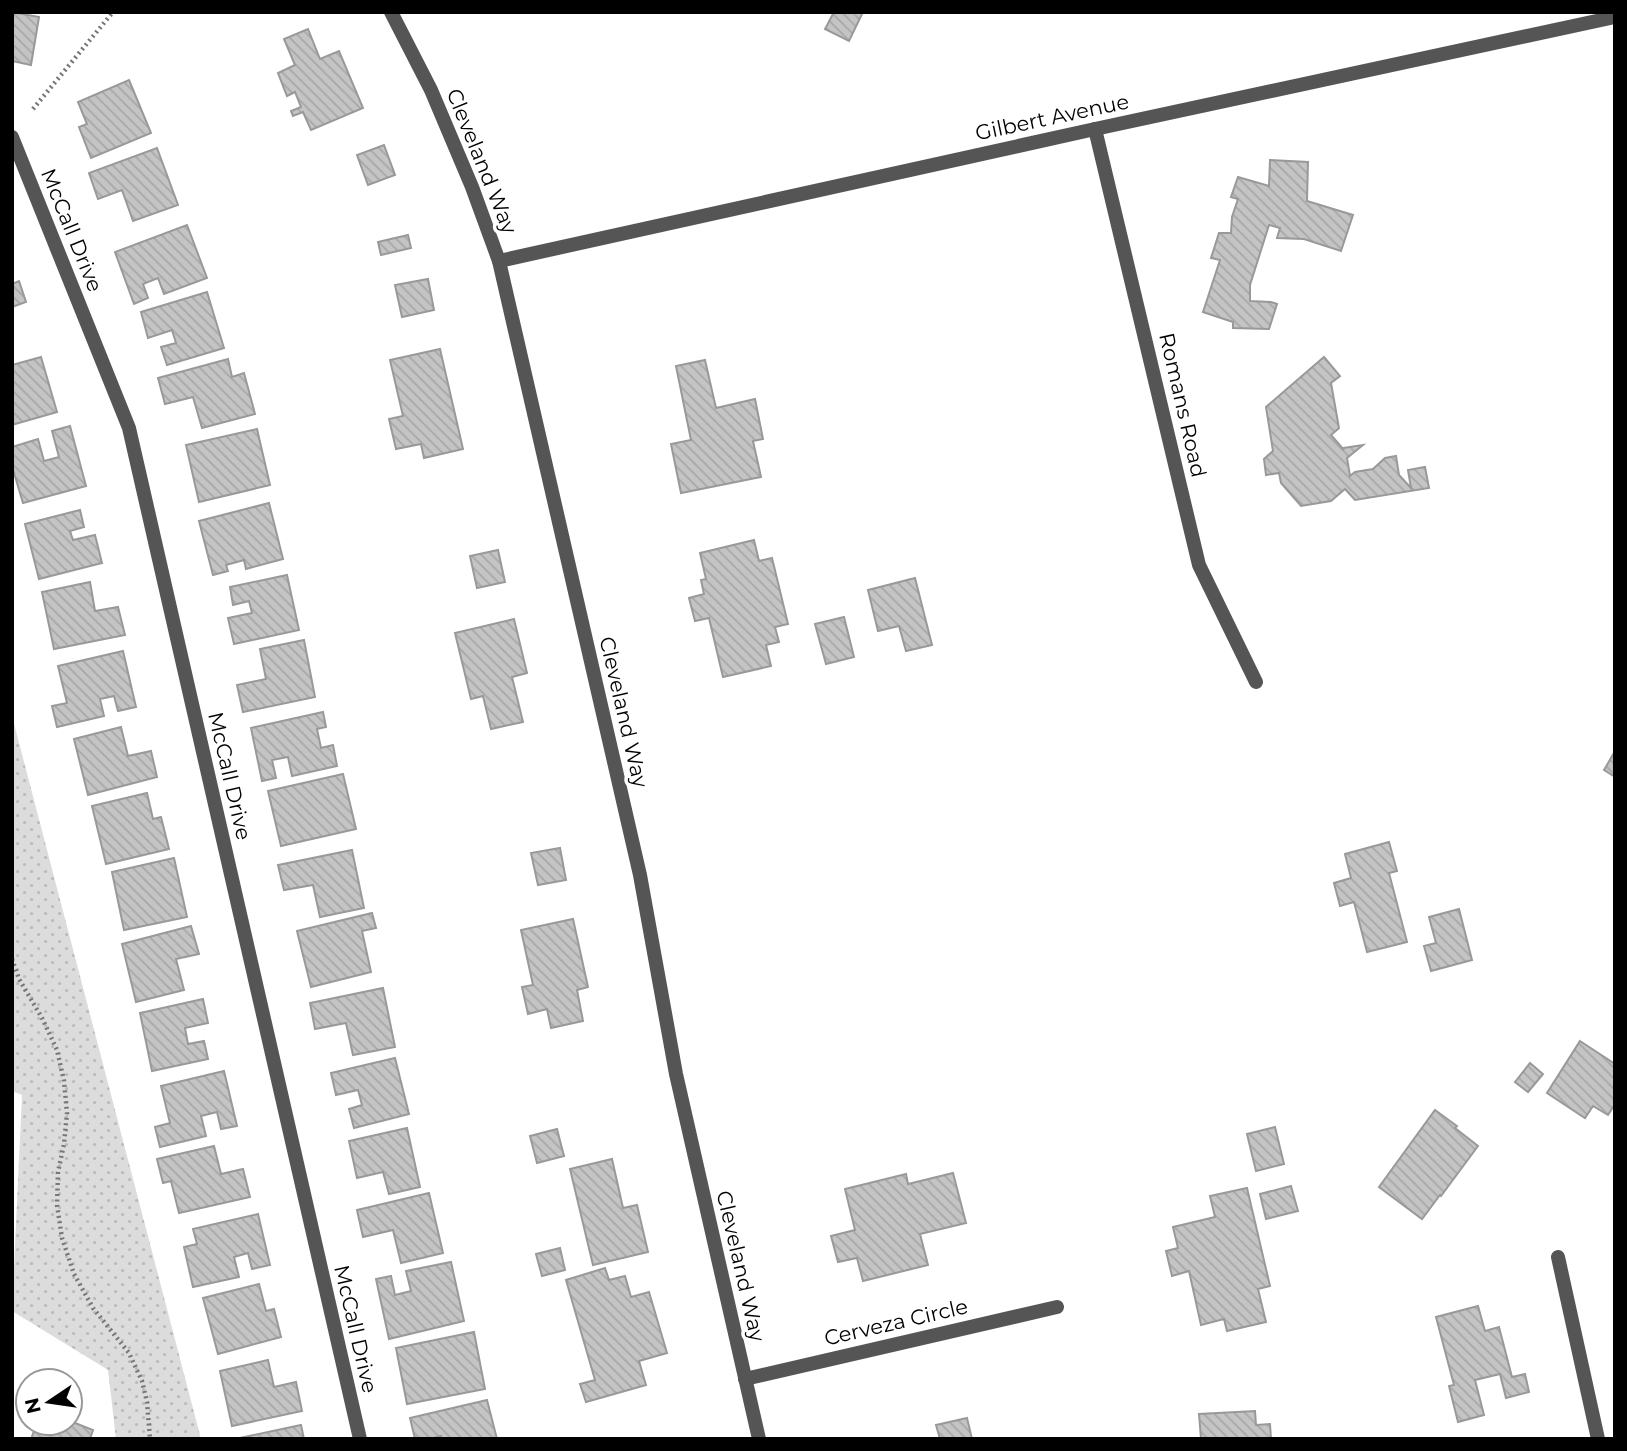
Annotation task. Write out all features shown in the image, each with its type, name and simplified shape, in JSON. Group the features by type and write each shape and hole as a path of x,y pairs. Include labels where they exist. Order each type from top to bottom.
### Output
{"street":[{"name":"Cleveland Way","path":"391,12 431,90 472,187 499,261 640,875 676,1074 759,1439"},
{"name":"Gilbert Avenue","path":"499,261 1615,17"},
{"name":"Romans Road","path":"1095,129 1199,565 1256,682"},
{"name":"McCall Drive","path":"12,137 130,428 360,1439"},
{"path":"1558,1257 1598,1439"},
{"name":"Cerveza Circle","path":"745,1379 1056,1307"}],"path":[{"path":"33,109 113,12"},
{"path":"12,958 19,979 43,1018 57,1050 64,1081 67,1113 58,1172 57,1205 61,1238 74,1273 93,1308 129,1353 142,1381 148,1402 150,1439"}],"shaded area":[{"path":"12,716 201,1439 116,1439 108,1370 12,1311 22,1095 12,1091"}],"building":[{"path":"12,12 39,17 31,65 12,61"},
{"path":"834,12 863,12 849,41 825,29"},
{"path":"308,29 320,59 339,51 363,108 311,130 303,112 293,116 291,111 301,107 295,92 287,96 278,73 295,65 284,39"},
{"path":"129,80 151,133 91,158 79,127 87,124 78,102"},
{"path":"384,145 395,175 368,185 357,155"},
{"path":"157,148 178,205 133,221 122,190 98,199 89,173"},
{"path":"1270,160 1308,162 1307,201 1353,215 1341,251 1304,239 1277,238 1280,228 1269,225 1250,285 1250,301 1277,304 1269,329 1233,328 1233,322 1203,312 1220,260 1211,258 1219,233 1231,233 1232,217 1238,199 1231,197 1238,177 1269,186"},
{"path":"187,225 207,278 164,294 158,278 143,284 148,298 134,304 115,252"},
{"path":"408,235 411,248 381,255 378,242"},
{"path":"428,279 434,310 402,317 395,285"},
{"path":"19,281 26,302 12,307 12,284"},
{"path":"207,292 224,348 167,365 161,347 176,343 172,330 148,338 141,312"},
{"path":"440,349 463,449 424,458 421,444 396,449 389,419 403,416 390,360"},
{"path":"41,357 57,412 12,425 12,365"},
{"path":"1324,357 1340,376 1331,383 1339,428 1331,435 1344,450 1343,448 1363,445 1347,458 1350,476 1355,472 1373,469 1385,458 1396,456 1399,475 1411,488 1408,470 1425,467 1429,488 1355,500 1345,489 1331,501 1301,506 1281,483 1279,473 1266,475 1264,459 1273,451 1266,407"},
{"path":"228,359 232,377 244,373 255,414 202,428 193,397 165,404 158,378"},
{"path":"705,360 716,408 755,399 763,439 753,441 761,477 681,493 671,444 691,440 676,366"},
{"path":"70,426 86,486 23,503 12,466 12,447 38,439 44,461 59,457 52,431"},
{"path":"257,429 270,485 199,502 186,445"},
{"path":"269,503 283,559 246,569 244,560 226,565 228,571 213,575 199,521"},
{"path":"80,510 84,527 70,531 73,540 95,535 102,563 39,579 25,524"},
{"path":"754,540 759,561 772,558 788,624 775,627 779,642 766,645 771,666 723,677 709,618 695,621 689,598 704,594 701,580 706,579 700,553"},
{"path":"498,550 505,582 477,588 470,556"},
{"path":"287,575 299,630 234,644 228,618 252,613 249,601 233,605 230,587"},
{"path":"915,578 932,645 906,651 899,626 878,631 868,590"},
{"path":"90,582 95,611 118,607 125,635 54,649 42,592"},
{"path":"844,617 854,657 826,664 815,624"},
{"path":"514,619 527,673 512,677 523,722 491,729 483,696 471,699 455,633"},
{"path":"304,640 315,697 243,712 237,685 266,679 260,649"},
{"path":"123,651 136,707 118,711 114,696 100,699 104,716 57,727 52,706 67,703 58,666"},
{"path":"323,712 326,727 317,729 321,748 333,745 337,766 292,776 288,757 272,760 276,778 262,781 251,728"},
{"path":"121,727 128,756 151,751 157,777 88,795 74,739"},
{"path":"1615,751 1615,777 1604,770"},
{"path":"343,774 356,829 281,846 268,791"},
{"path":"147,793 153,819 161,817 169,849 106,864 92,806"},
{"path":"1389,842 1397,871 1389,873 1407,942 1367,952 1354,902 1340,906 1334,883 1351,878 1345,854"},
{"path":"560,848 566,880 538,885 531,853"},
{"path":"352,850 364,908 320,917 313,885 284,890 278,865"},
{"path":"174,858 187,917 124,930 112,872"},
{"path":"1459,909 1472,960 1431,971 1424,946 1436,943 1429,917"},
{"path":"372,913 376,928 362,931 371,972 311,987 297,931"},
{"path":"573,919 588,987 577,990 583,1021 551,1028 547,1009 528,1014 522,987 533,985 521,930"},
{"path":"191,926 199,954 176,959 184,990 136,1002 122,944"},
{"path":"383,988 395,1047 353,1055 346,1023 315,1029 310,1003"},
{"path":"203,999 208,1023 185,1028 188,1044 204,1041 208,1059 152,1071 140,1013"},
{"path":"1580,1041 1615,1064 1615,1104 1608,1115 1593,1106 1585,1118 1547,1093"},
{"path":"395,1058 409,1114 354,1128 349,1109 362,1105 358,1090 336,1095 331,1073"},
{"path":"1530,1063 1543,1074 1528,1092 1515,1082"},
{"path":"224,1071 237,1126 221,1129 217,1112 201,1116 206,1136 160,1147 155,1127 170,1123 161,1086"},
{"path":"1435,1110 1478,1146 1422,1219 1379,1187"},
{"path":"1275,1127 1284,1164 1256,1171 1247,1134"},
{"path":"407,1128 420,1187 389,1194 383,1172 357,1178 349,1141"},
{"path":"557,1129 564,1156 537,1163 530,1136"},
{"path":"214,1146 221,1174 243,1169 250,1197 179,1213 171,1181 163,1183 157,1159"},
{"path":"612,1159 623,1208 637,1205 648,1252 593,1265 570,1169"},
{"path":"953,1173 966,1223 920,1234 928,1265 863,1281 857,1258 838,1262 831,1236 855,1230 845,1189 906,1174 908,1184"},
{"path":"1291,1186 1298,1211 1266,1219 1260,1194"},
{"path":"1247,1188 1270,1286 1258,1289 1266,1322 1227,1331 1224,1319 1201,1325 1189,1271 1172,1276 1166,1251 1178,1248 1173,1227 1215,1217 1210,1196"},
{"path":"429,1193 443,1253 401,1263 393,1230 363,1237 357,1210"},
{"path":"258,1214 270,1265 252,1269 248,1253 234,1257 239,1277 193,1287 184,1247 197,1244 193,1229"},
{"path":"560,1248 565,1270 542,1276 536,1254"},
{"path":"451,1262 464,1321 389,1339 376,1279 391,1276 395,1295 411,1291 406,1271"},
{"path":"605,1268 609,1280 625,1276 631,1297 649,1292 667,1353 639,1361 646,1385 586,1402 580,1384 595,1380 566,1280"},
{"path":"259,1284 266,1311 274,1309 281,1337 218,1354 203,1298"},
{"path":"1478,1306 1485,1331 1499,1327 1512,1377 1525,1374 1529,1392 1506,1398 1500,1374 1475,1380 1484,1415 1458,1422 1449,1386 1454,1385 1436,1317"},
{"path":"474,1332 485,1389 407,1404 396,1348"},
{"path":"268,1360 274,1387 296,1382 302,1411 232,1426 220,1371"},
{"path":"487,1400 497,1439 441,1439 441,1436 415,1439 410,1418"},
{"path":"1255,1411 1256,1425 1270,1424 1271,1439 1201,1439 1199,1414"},
{"path":"967,1418 972,1439 940,1439 936,1425"},
{"path":"301,1425 304,1439 235,1439"},
{"path":"84,1426 93,1430 90,1439 31,1439 84,1437"}]}
